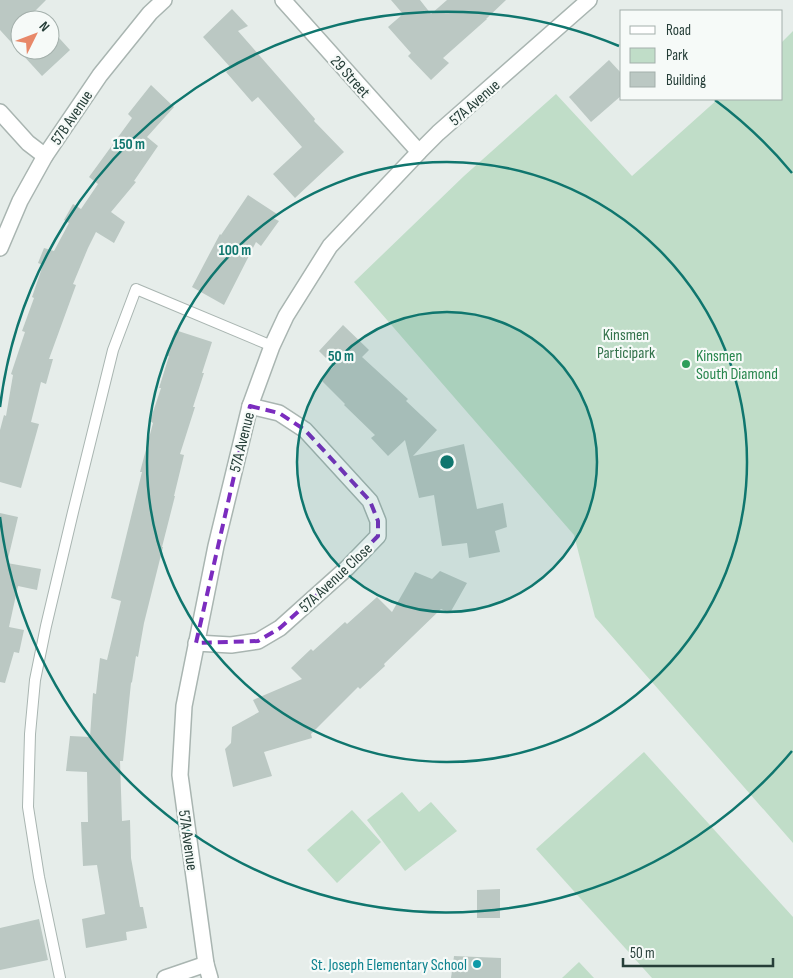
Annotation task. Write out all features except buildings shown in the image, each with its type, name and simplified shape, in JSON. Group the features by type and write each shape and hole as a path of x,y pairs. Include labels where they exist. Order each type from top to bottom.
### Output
{"street":[{"name":"57B Avenue","path":"0,248 20,201 45,156 100,75 150,13 164,0"},
{"name":"29 Street","path":"283,0 419,152"},
{"name":"57A Avenue","path":"165,978 208,971 180,775 184,706 216,546 250,406 272,346 286,316 330,246 446,126 589,0"},
{"path":"0,112 28,144 45,156"},
{"name":"57A Avenue Close","path":"196,643 231,645 258,642 280,628 348,568 378,536 378,521 370,501 305,430 279,414 250,406"}],"lane":[{"path":"60,978 39,877 28,807 30,734 35,680 46,626 113,350 136,290 272,346"}],"highlighted area":[{"path":"250,406 279,413 305,430 370,501 378,521 378,536 347,568 280,628 258,641 196,643"}],"green space":[{"name":"Kinsmen Participark","path":"793,31 793,843 595,617 574,535 354,282 464,176 556,94 632,176 717,100 783,100 783,41"},
{"path":"644,752 793,917 793,978 652,978 536,849"},
{"path":"402,792 419,812 431,802 457,831 405,871 367,820"},
{"path":"352,810 381,842 337,883 307,850"},
{"path":"579,962 594,978 562,978"}],"place":[{"name":"Kinsmen South Diamond","path":"686,364"},
{"name":"St. Joseph Elementary School","path":"477,964"}]}
